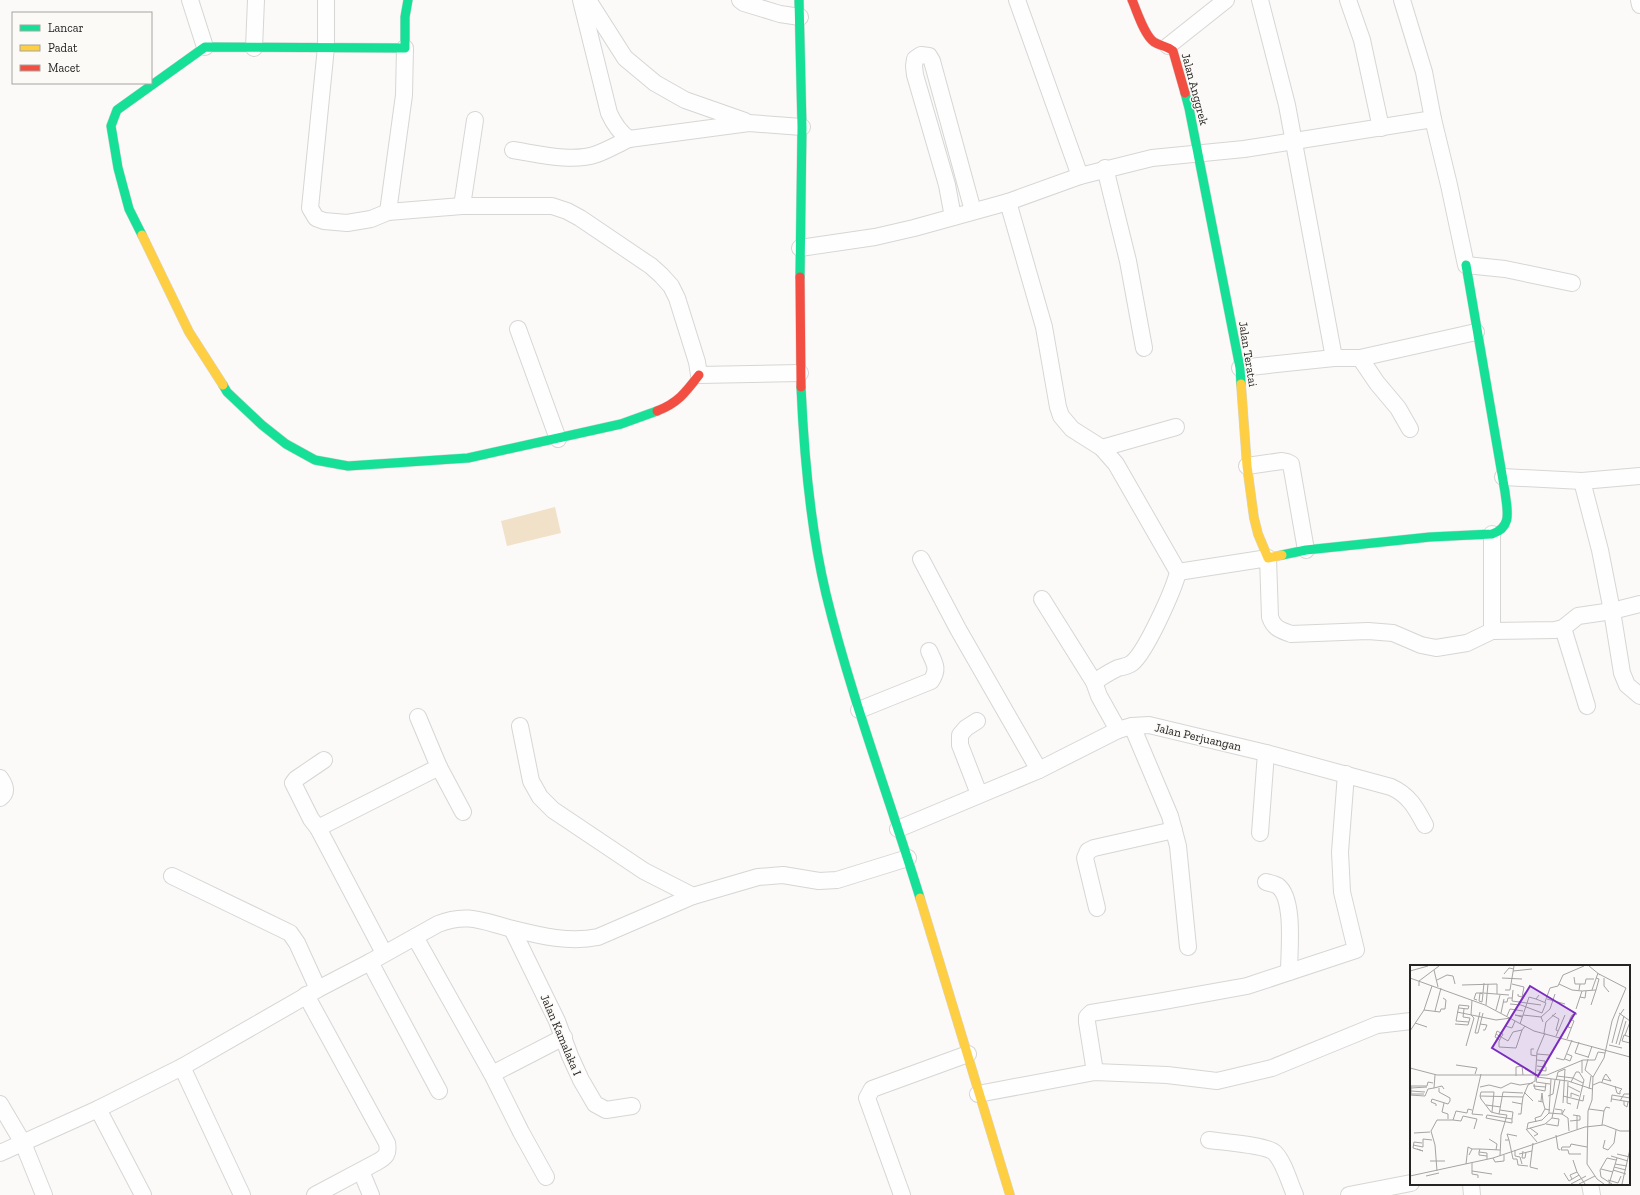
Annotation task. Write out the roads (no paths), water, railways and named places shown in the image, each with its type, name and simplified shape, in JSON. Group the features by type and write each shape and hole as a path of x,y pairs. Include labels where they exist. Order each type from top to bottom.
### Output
{"street":[{"path":"190,0 205,47"},
{"path":"254,48 256,0"},
{"path":"326,0 326,47 310,208 316,218 324,221 348,223 371,219 388,212 462,206 552,206 567,211 580,218 651,266 671,286 677,298 697,362 699,375 681,398 668,407 621,424 468,458 383,465 348,466 315,460 286,444 262,425 227,392 189,332 129,209 118,168 111,126 117,110 205,47 326,47 368,49 405,48"},
{"path":"388,212 404,95 405,17 408,0"},
{"path":"581,0 609,113 615,125 628,139"},
{"path":"588,0 625,58 655,84 685,100 749,123"},
{"path":"740,0 744,3 780,14 800,17"},
{"path":"799,0 802,128 800,248 800,372 802,440 815,538 826,594 859,710 908,858 968,1054 978,1094 1010,1195"},
{"path":"1017,0 1080,176"},
{"name":"Jalan Anggrek","path":"1132,0 1149,37 1154,42 1168,46 1173,51 1177,60 1189,108 1198,154"},
{"path":"1168,46 1226,0"},
{"path":"1260,0 1286,105 1334,358"},
{"path":"1348,0 1362,40 1381,128"},
{"path":"1178,572 1258,561 1306,550 1430,537 1492,534 1500,531 1505,525 1507,517 1503,477 1492,411 1476,332 1466,265 1424,72 1402,0"},
{"path":"1639,0 1640,5"},
{"path":"953,217 947,185 914,66 915,59 921,55 928,56 932,61 973,212"},
{"path":"800,248 875,237 973,212 1008,202 1105,168 1152,158 1198,154 1292,142 1433,118"},
{"path":"462,206 475,120"},
{"path":"513,150 560,156 584,157 597,154 628,139 749,123 802,128"},
{"name":"Jalan Teratai","path":"1198,154 1240,368 1247,466 1254,518 1258,534 1268,558"},
{"path":"1105,168 1128,261 1144,348"},
{"path":"947,185 965,180"},
{"path":"1008,202 1044,327 1058,407 1061,416 1072,429 1102,448 1116,464 1178,572 1175,585 1158,619 1133,662 1105,674 1094,682"},
{"path":"1466,265 1505,269 1572,283"},
{"path":"518,329 558,439"},
{"path":"1240,368 1334,358 1360,358 1476,332"},
{"path":"1360,358 1377,383 1400,411 1410,429"},
{"path":"699,375 800,372"},
{"path":"1102,448 1176,427"},
{"path":"1247,466 1282,461 1291,464 1306,550"},
{"path":"1503,477 1582,481 1640,476"},
{"path":"1582,481 1600,550 1622,673 1626,685 1640,696"},
{"path":"1492,534 1492,631"},
{"path":"1268,558 1270,618 1273,626 1291,634 1368,631 1393,633 1421,645 1436,648 1467,643 1492,631 1555,630 1563,628 1578,616 1612,611 1640,604"},
{"path":"921,559 958,629 1039,770"},
{"path":"1042,599 1094,682 1099,696 1125,728 1170,816 1178,846 1188,947"},
{"path":"1563,628 1587,706"},
{"path":"859,710 931,681 935,674 936,666 929,651"},
{"path":"418,717 439,767 463,812"},
{"path":"977,720 966,728 960,735 960,745 979,794"},
{"name":"Jalan Perjuangan","path":"898,829 1039,770 1125,728 1149,725 1266,753 1391,787 1401,791 1413,803 1424,825"},
{"path":"520,726 530,781 540,797 553,810 644,871 693,896"},
{"path":"1260,833 1266,753"},
{"path":"324,760 296,779 293,783 384,953"},
{"path":"318,828 439,767"},
{"path":"1095,1072 1087,1022 1087,1017 1091,1013 1247,986 1356,950 1342,892 1340,852 1346,774"},
{"path":"0,778 4,784 5,791 0,798"},
{"path":"1097,908 1085,858 1088,851 1094,848 1174,830"},
{"path":"0,1153 98,1109 182,1067 312,992 450,919 460,917 492,922 512,929 554,938 583,940 598,937 693,896 758,877 783,875 819,881 837,880 908,858"},
{"path":"172,876 290,933 297,942 312,992 387,1143 389,1151 386,1157 315,1195"},
{"path":"1266,882 1279,887 1286,898 1290,913 1289,972"},
{"name":"Jalan Kamalaka I","path":"512,929 557,1021 581,1080 595,1104 606,1110 632,1106"},
{"path":"415,937 492,1074 521,1132 546,1176"},
{"path":"370,962 439,1091"},
{"path":"978,1094 1095,1072 1167,1076 1217,1081 1272,1068 1377,1025 1410,1021"},
{"path":"492,1074 564,1037"},
{"path":"902,1195 867,1098 869,1093 872,1089 968,1054"},
{"path":"182,1067 242,1195"},
{"path":"0,1104 23,1143 44,1195"},
{"path":"98,1109 143,1195"},
{"path":"1209,1140 1265,1148 1274,1152 1279,1159 1295,1195"},
{"path":"361,1171 371,1195"},
{"path":"1349,1195 1410,1183"},
{"path":"1471,1185 1472,1195"},
{"path":"1590,1185 1592,1195"}]}
